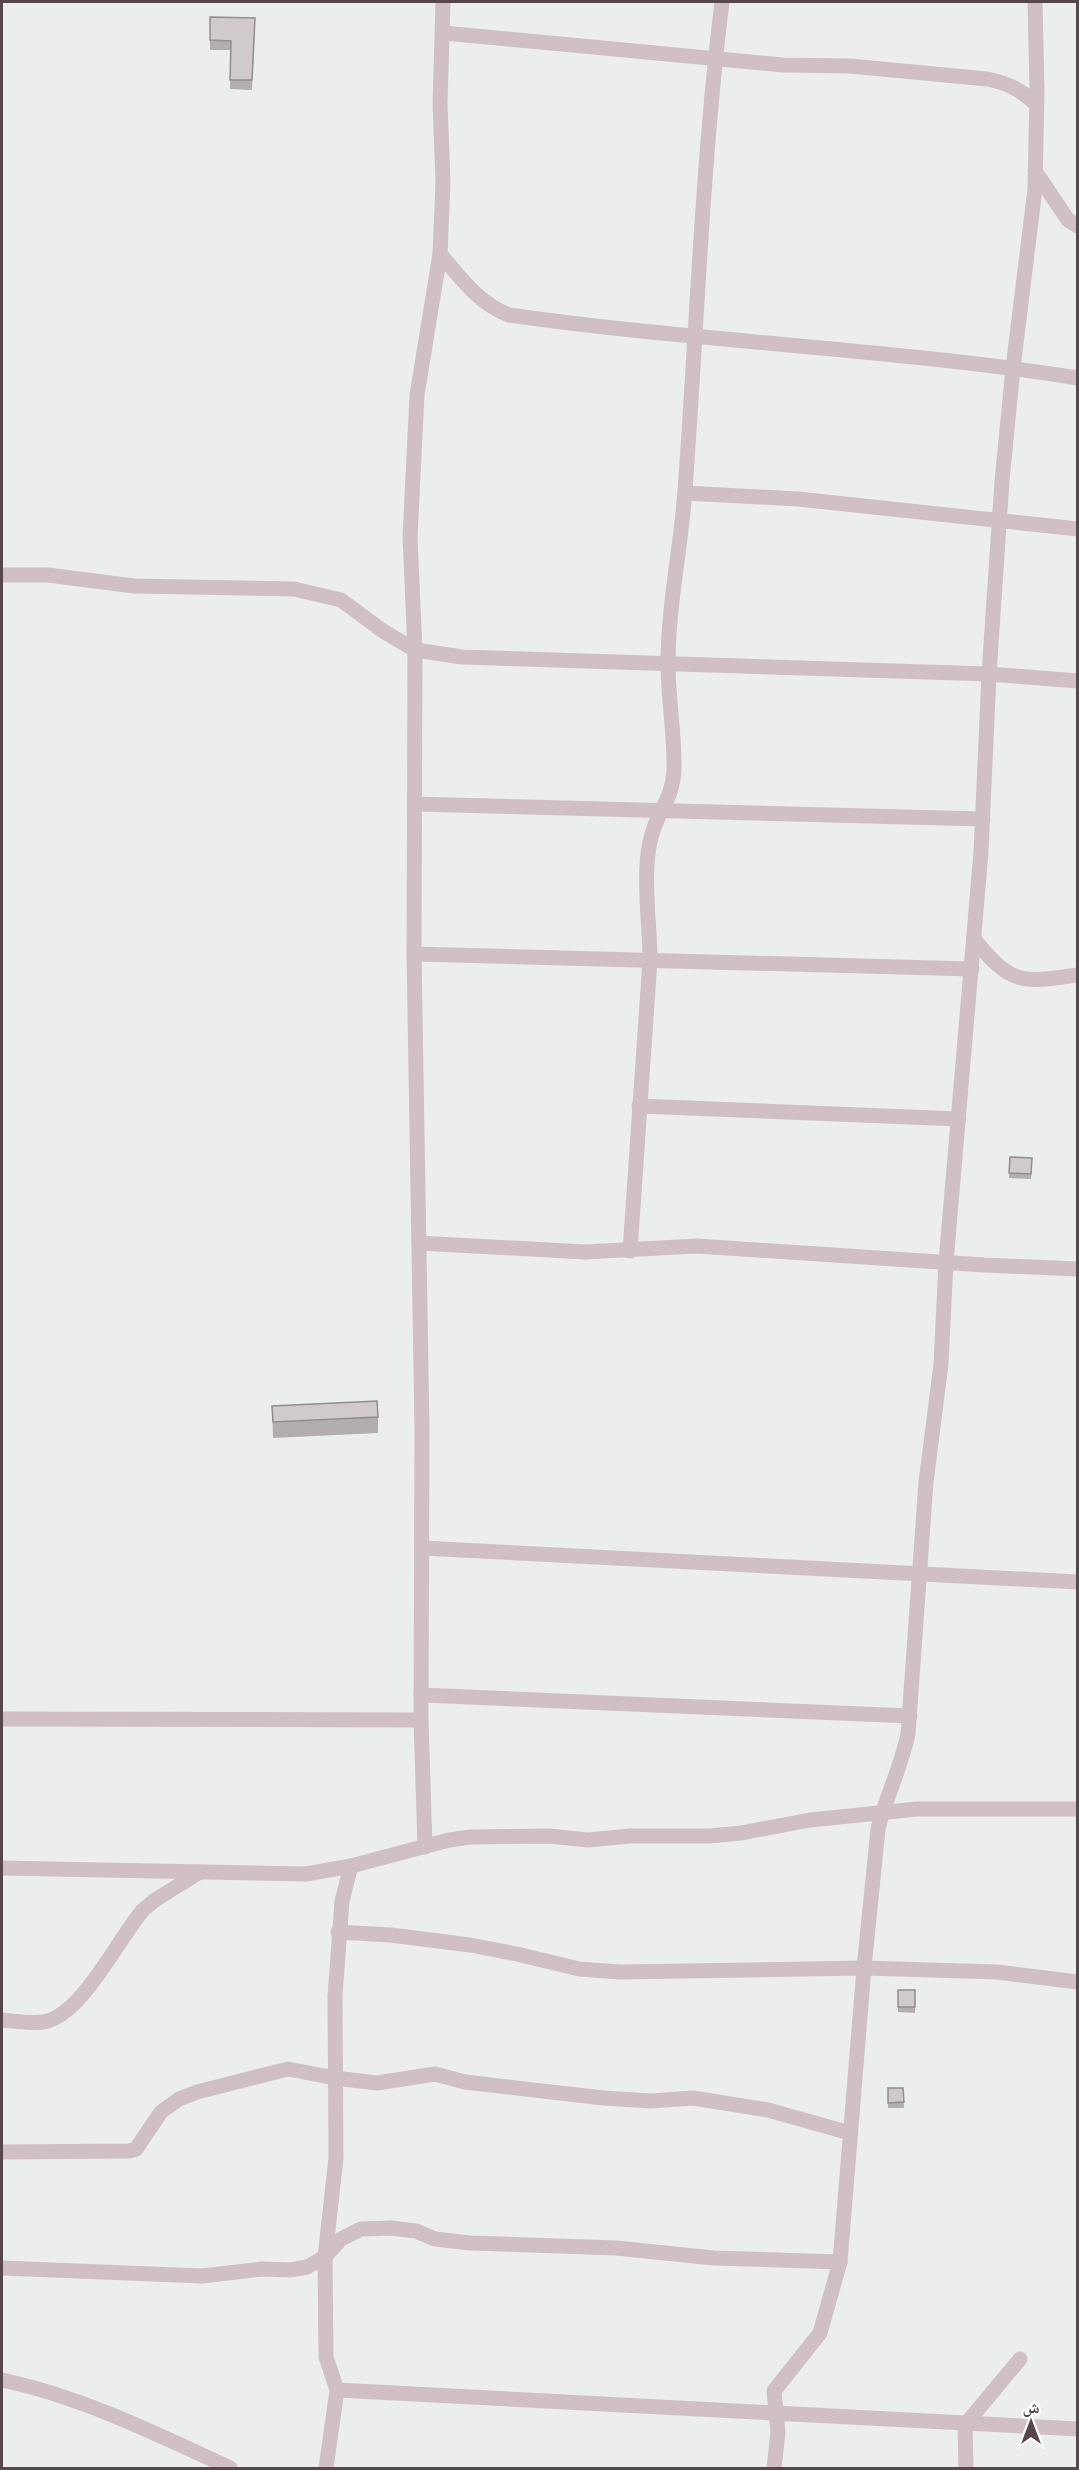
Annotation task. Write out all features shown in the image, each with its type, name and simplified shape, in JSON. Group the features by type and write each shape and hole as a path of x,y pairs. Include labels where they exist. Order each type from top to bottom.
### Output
{"street":[{"path":"424,1846 414,954 415,650 411,537 417,395 441,254 443,182 440,103 444,2"},
{"path":"630,1251 651,960 646,883 652,834 670,798 674,771 668,664 673,584 685,493 694,336 722,2"},
{"path":"774,2469 778,2432 774,2391 820,2333 840,2262 878,1829 902,1764 910,1716 926,1482 941,1364 945,1262 972,969 983,819 999,520 1035,171 1035,2"},
{"path":"444,33 783,65 850,66 987,79 1007,83 1022,91 1036,104"},
{"path":"1035,171 1068,220 1077,226"},
{"path":"441,254 482,300 509,315 1013,368 1077,378"},
{"path":"685,493 798,499 1077,529"},
{"path":"2,575 48,575 134,586 294,589 341,600 383,631 415,650 462,657 989,674 1077,681"},
{"path":"415,804 983,819"},
{"path":"974,939 998,967 1013,976 1036,981 1077,975"},
{"path":"414,954 972,969"},
{"path":"639,1106 959,1119"},
{"path":"419,1243 585,1252 697,1246 1077,1269"},
{"path":"422,1548 920,1576 1077,1582"},
{"path":"421,1695 910,1716"},
{"path":"2,1719 421,1720"},
{"path":"2,1868 306,1874 351,1866 449,1840 496,1835 549,1836 588,1840 630,1836 720,1835 883,1811 1077,1809"},
{"path":"326,2469 337,2390 326,2357 325,2257 336,2158 335,1996 338,1932 342,1901 351,1866"},
{"path":"2,2020 44,2022 59,2017 76,2004 143,1910 200,1872"},
{"path":"338,1932 391,1935 470,1945 579,1969 620,1972 864,1968 997,1972 1077,1982"},
{"path":"2,2152 129,2151 139,2145 161,2112 179,2099 197,2092 288,2069 335,2078 377,2082 401,2081 435,2074 465,2082 603,2098 651,2101 693,2098 768,2110 850,2133"},
{"path":"2,2268 202,2276 262,2269 290,2270 307,2266 325,2257 341,2239 361,2229 391,2228 416,2231 435,2240 470,2243 616,2248 714,2258 840,2262"},
{"path":"966,2469 966,2423 1020,2359"},
{"path":"2,2380 96,2408 230,2469"},
{"path":"337,2390 1077,2429"}],"building":[{"path":"210,17 255,18 252,80 230,80 231,41 210,40"},
{"path":"1010,1157 1032,1158 1031,1174 1009,1173"},
{"path":"377,1401 378,1417 273,1422 272,1406"},
{"path":"898,1990 915,1990 915,2007 898,2007"},
{"path":"888,2088 903,2088 904,2102 888,2103"}]}
